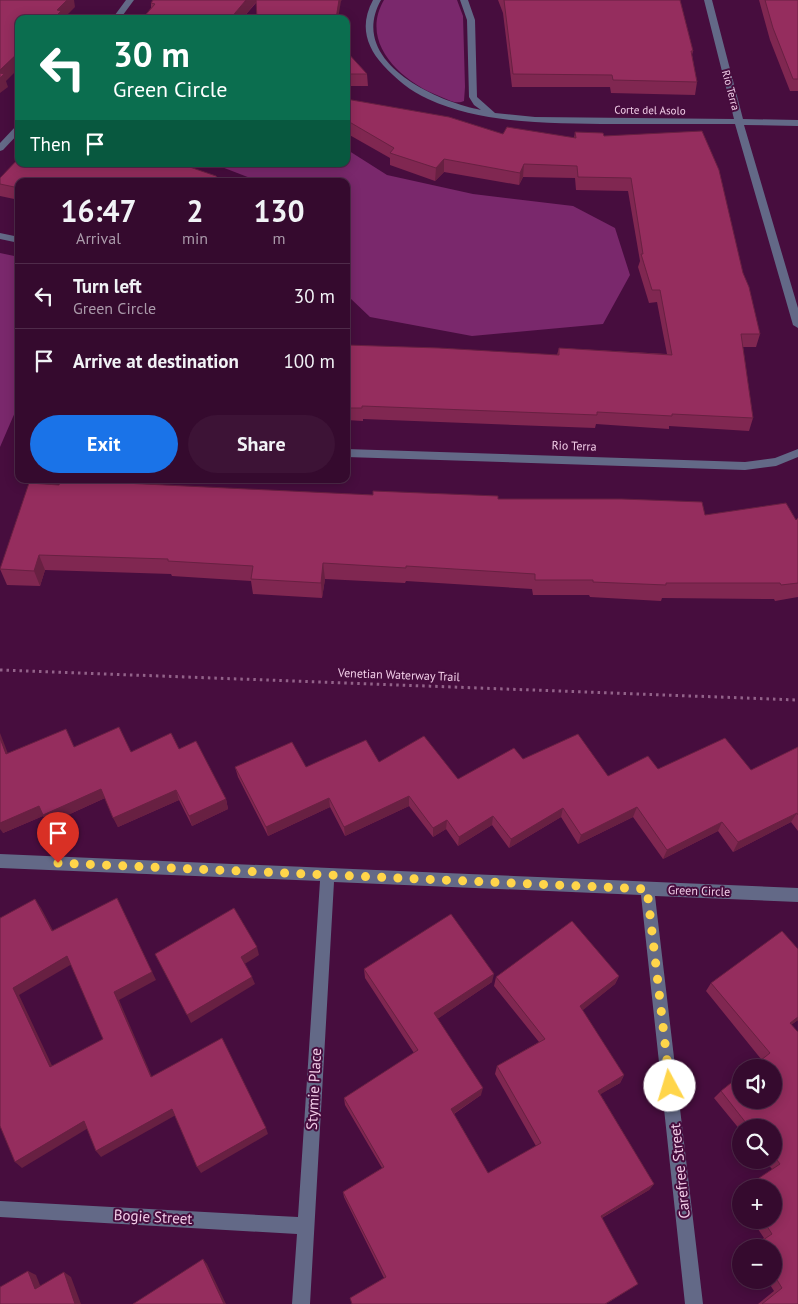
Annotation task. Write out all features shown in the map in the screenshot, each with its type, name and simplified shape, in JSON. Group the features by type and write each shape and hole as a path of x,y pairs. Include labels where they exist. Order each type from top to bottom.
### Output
{"street":[{"path":"119,15 130,0"},
{"name":"Corte del Asolo","path":"377,0 368,17 369,37 373,48 389,68 412,87 443,102 468,110 502,117 545,120 798,123"},
{"name":"Corte del Asolo","path":"464,0 471,20 473,97 484,109 502,117"},
{"name":"Rio Terra","path":"708,0 740,122 798,325"},
{"path":"0,148 15,132"},
{"path":"0,236 15,239"},
{"name":"Rio Terra","path":"350,453 745,466 776,462 798,453"},
{"name":"Green Circle","path":"0,861 798,895"},
{"name":"Stymie Place","path":"301,1304 327,875"},
{"name":"Carefree Street","path":"647,889 694,1304"},
{"name":"Bogie Street","path":"0,1209 306,1226"}],"path":[{"name":"Venetian Waterway Trail","path":"0,670 798,700"}],"shaded area":[{"path":"384,0 457,0 463,16 464,101 452,101 425,89 411,81 388,58 380,45 377,31 378,16"},
{"path":"350,152 387,175 473,194 573,206 615,228 630,275 603,324 472,336 370,317 350,298 350,178 250,178 222,167 350,167"},
{"path":"0,253 15,256 15,412 0,447"}],"building":[{"path":"0,0 67,0 57,10 61,11 57,15 15,15 15,56 0,70"},
{"path":"153,0 246,0 233,15 145,15 155,4 151,3"},
{"path":"256,0 339,0 337,15 257,15"},
{"path":"504,0 680,0 693,51 691,51 697,82 613,80 612,75 513,74"},
{"path":"765,0 798,0 798,79 793,79 773,28"},
{"path":"350,55 367,74 350,74"},
{"path":"350,100 449,117 503,134 507,127 576,138 575,132 603,133 604,136 702,131 719,170 743,273 749,287 760,334 741,334 753,418 597,412 597,415 362,406 362,408 350,408 350,345 559,355 559,348 672,355 660,290 652,290 641,254 643,254 631,178 578,177 577,166 524,164 520,173 444,159 436,168 390,153 394,148 350,122"},
{"path":"15,162 15,167 190,167 218,178 15,178 15,187 0,184 0,178"},
{"path":"29,483 59,485 60,483 123,483 373,495 373,491 498,496 498,499 622,499 702,502 705,515 786,503 796,520 798,518 798,583 781,585 780,583 666,583 666,585 593,582 593,580 535,580 535,574 323,563 321,583 251,579 253,566 168,561 168,559 39,555 34,571 0,569"},
{"path":"119,727 131,752 171,733 179,749 196,741 226,799 189,816 176,790 113,818 101,789 43,815 39,806 0,823 0,738 6,754 66,729 74,747"},
{"path":"578,734 608,776 648,756 658,769 725,738 751,770 798,747 798,815 797,813 738,842 722,822 667,850 637,807 581,835 563,808 511,839 493,816 459,837 447,820 433,828 409,796 344,827 329,798 266,827 235,767 292,742 306,767 366,740 379,762 424,736 458,779 514,748 523,759"},
{"path":"117,898 152,972 114,992 151,1077 222,1038 266,1128 197,1167 172,1109 96,1151 84,1121 15,1162 0,1126 0,918 35,899 52,931","holes":["67,956 103,1039 50,1067 13,988"]},
{"path":"234,908 257,947 241,957 252,977 187,1015 155,954"},
{"path":"451,914 494,974 434,1013 483,1088 451,1109 488,1173 541,1143 497,1066 545,1039 496,977 572,921 619,976 580,1006 624,1075 598,1091 654,1184 601,1216 638,1284 605,1304 352,1304 350,1298 386,1277 343,1192 384,1167 344,1098 418,1050 364,969"},
{"path":"782,931 798,949 798,1017 790,1023 798,1032 798,1304 762,1304 782,1289 782,1239 764,1239 772,1234 769,1229 782,1229 782,1179 758,1179 772,1169 782,1169 782,1119 743,1119 735,1109 782,1109 782,1059 762,1059 770,1053 711,983"},
{"path":"732,1082 732,1105 721,1091"},
{"path":"203,1259 224,1304 133,1304"},
{"path":"28,1271 35,1289 64,1272 75,1304 0,1304 0,1287"}],"route":[{"path":"58,863 647,889 670,1086"}]}
